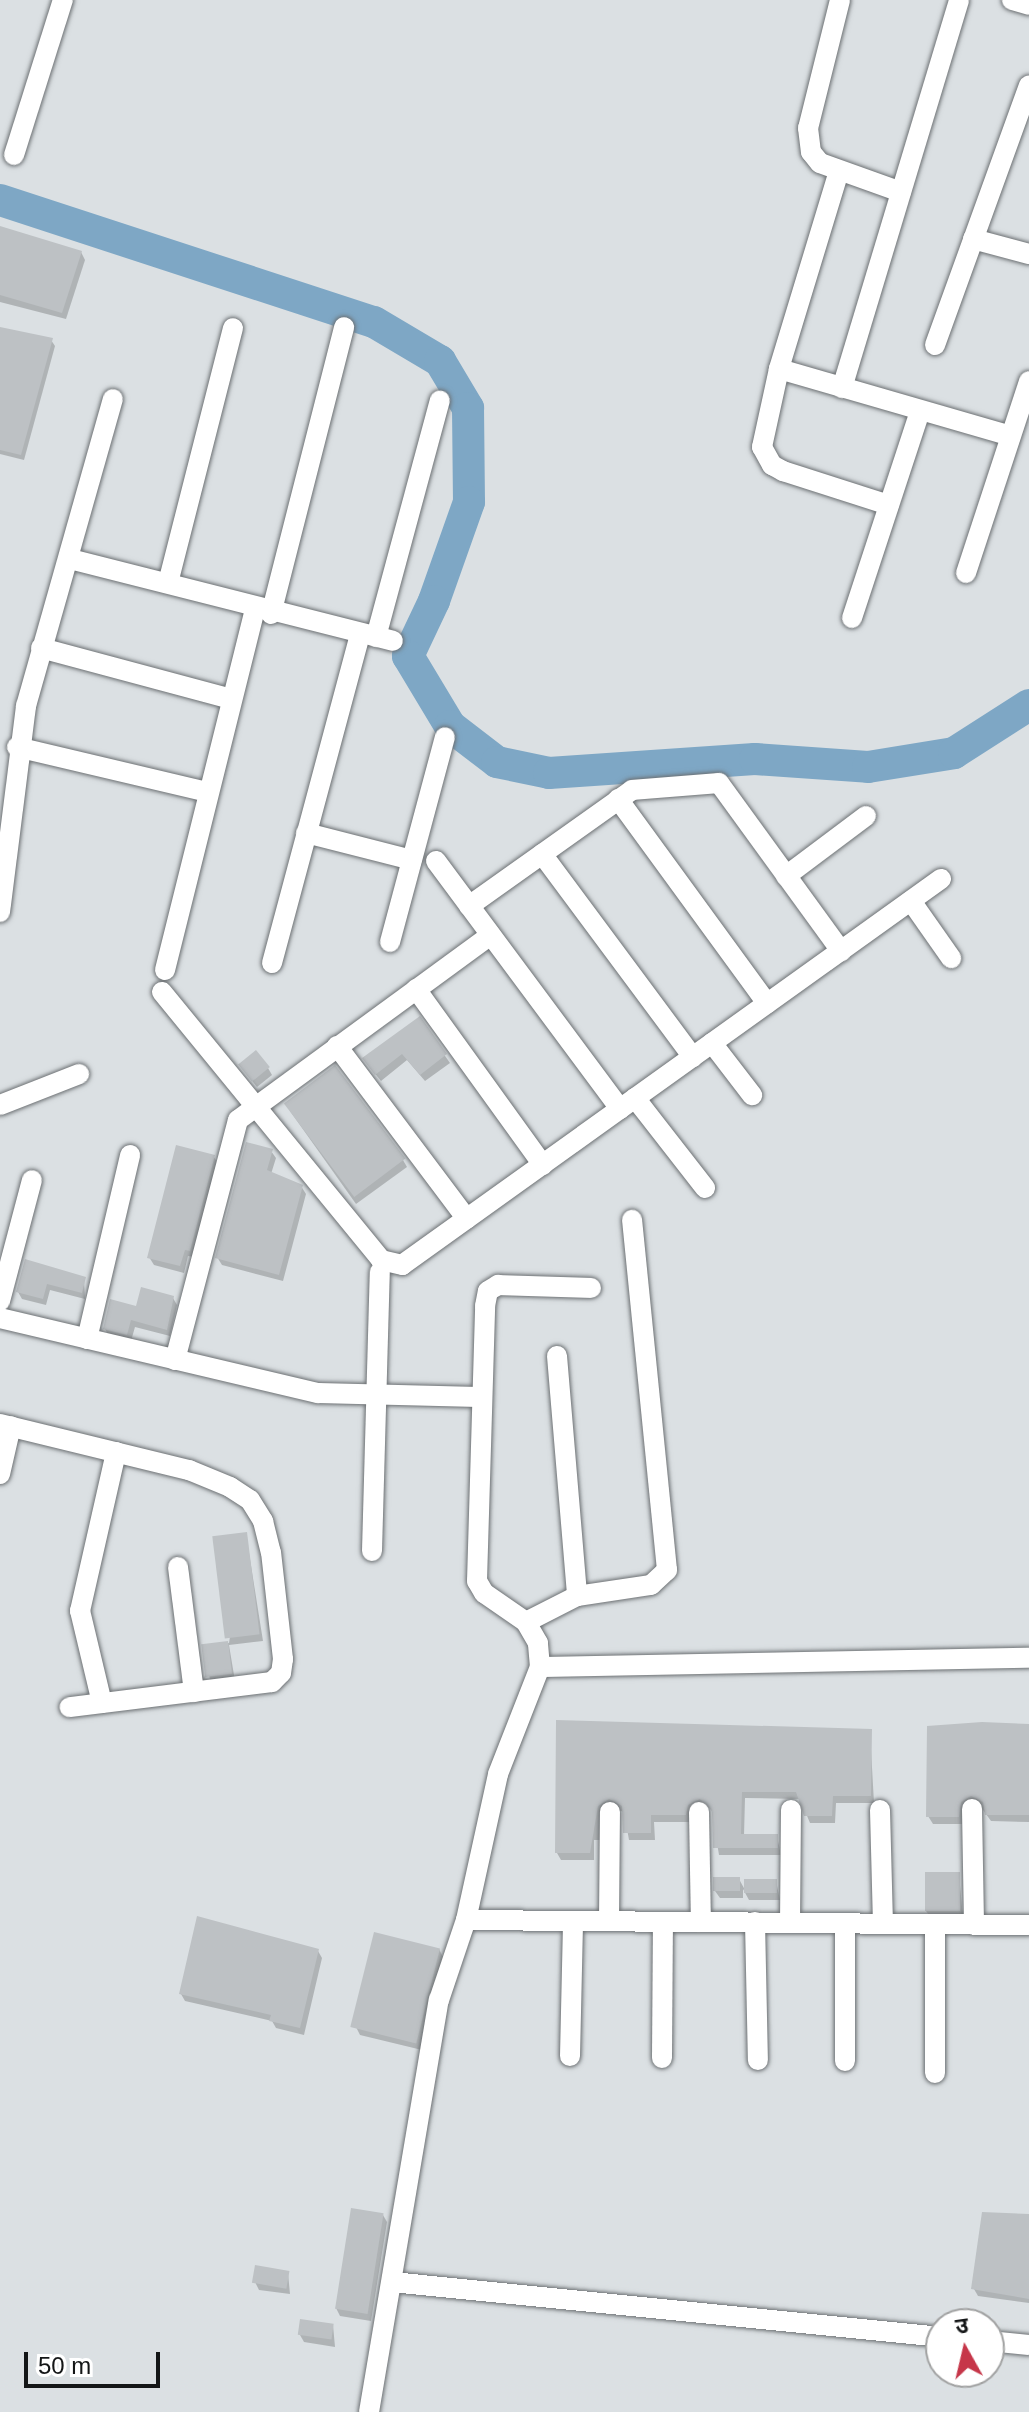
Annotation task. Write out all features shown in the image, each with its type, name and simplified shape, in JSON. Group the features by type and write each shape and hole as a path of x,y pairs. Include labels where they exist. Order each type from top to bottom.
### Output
{"street":[{"path":"840,0 808,128 814,158 839,171 901,192"},
{"path":"842,388 959,0"},
{"path":"1012,0 1029,5"},
{"path":"14,155 62,1"},
{"path":"935,345 1029,85"},
{"path":"839,171 779,369 764,433 764,456 783,471 889,505"},
{"path":"973,239 1029,254"},
{"path":"165,970 231,699 263,612 344,327"},
{"path":"168,583 233,328"},
{"path":"779,369 1011,436"},
{"path":"966,573 1029,381"},
{"path":"0,912 17,747 41,648 70,559 113,399"},
{"path":"272,963 306,833 376,637 440,400"},
{"path":"852,618 920,411"},
{"path":"70,559 168,583 263,612 376,637"},
{"path":"41,648 231,699"},
{"path":"390,942 445,737"},
{"path":"17,747 208,792"},
{"path":"469,906 632,790 719,783 841,951"},
{"path":"618,799 767,1003"},
{"path":"786,876 866,816"},
{"path":"306,833 412,860"},
{"path":"542,854 693,1057"},
{"path":"436,861 491,935 628,1104 705,1188"},
{"path":"162,992 381,1260 402,1265 941,879"},
{"path":"911,901 951,958"},
{"path":"175,1360 238,1120 491,935"},
{"path":"416,989 543,1165"},
{"path":"712,1043 752,1095"},
{"path":"337,1046 467,1219"},
{"path":"0,1105 79,1074"},
{"path":"87,1339 130,1155"},
{"path":"0,1301 32,1180"},
{"path":"526,1622 577,1596 651,1585 667,1570 632,1220"},
{"path":"372,1551 380,1272"},
{"path":"369,2412 439,2000 466,1920 498,1774 540,1667 538,1643 526,1622 484,1593 477,1581 479,1397 488,1291 507,1284 591,1288"},
{"path":"0,1318 278,1386 377,1396 479,1397"},
{"path":"557,1356 577,1596"},
{"path":"0,1474 6,1425 189,1470 230,1487 250,1500 263,1521 271,1552 281,1673 272,1682 70,1707"},
{"path":"102,1703 80,1611 116,1452"},
{"path":"178,1567 194,1692"},
{"path":"540,1667 1029,1658"},
{"path":"972,1809 974,1925"},
{"path":"790,1923 791,1810"},
{"path":"880,1810 883,1924"},
{"path":"609,1921 610,1812"},
{"path":"699,1812 701,1922"},
{"path":"466,1920 1029,1925"},
{"path":"570,2056 573,1921"},
{"path":"662,2058 663,1922"},
{"path":"755,1922 758,2060"},
{"path":"845,1924 845,2061"},
{"path":"935,1924 935,2073"},
{"path":"392,2282 925,2335"},
{"path":"1005,2343 1029,2345"}],"building":[{"path":"0,226 82,251 62,313 0,295"},
{"path":"0,327 53,338 21,455 0,450"},
{"path":"420,1016 447,1054 420,1075 402,1054 375,1075 362,1058"},
{"path":"256,1050 270,1067 252,1082 238,1064"},
{"path":"335,1065 405,1158 354,1197 284,1104"},
{"path":"246,1142 273,1149 267,1170 303,1185 279,1275 215,1258"},
{"path":"176,1145 215,1155 190,1251 185,1250 180,1266 147,1258"},
{"path":"25,1259 86,1277 82,1293 47,1284 43,1299 16,1292"},
{"path":"141,1287 174,1296 167,1330 131,1320 127,1335 103,1329 110,1299 136,1306"},
{"path":"247,1532 260,1634 225,1638 212,1536"},
{"path":"228,1641 232,1674 205,1677 201,1644"},
{"path":"556,1720 872,1729 871,1796 833,1796 832,1816 804,1816 796,1792 742,1792 741,1834 778,1834 778,1848 713,1848 712,1811 700,1799 688,1805 686,1815 651,1815 651,1833 623,1833 622,1806 609,1799 598,1806 590,1853 555,1853"},
{"path":"982,1722 1029,1724 1029,1815 985,1815 983,1802 971,1796 961,1802 959,1817 926,1817 927,1726"},
{"path":"925,1872 960,1872 960,1911 925,1911"},
{"path":"713,1877 740,1877 740,1891 713,1891"},
{"path":"744,1879 777,1879 777,1893 744,1893"},
{"path":"197,1916 319,1949 300,2028 269,2021 271,2015 179,1994"},
{"path":"374,1932 440,1948 416,2044 350,2027"},
{"path":"351,2208 384,2213 368,2314 335,2309"},
{"path":"982,2212 1029,2214 1029,2299 971,2289"},
{"path":"255,2265 289,2271 286,2289 252,2283"},
{"path":"300,2319 334,2324 331,2340 298,2335"}],"waterway":[{"path":"0,200 374,322 440,361 468,408 469,502 434,601 408,656 450,726 497,762 549,773 755,759 868,767 954,753 1029,705"}]}
